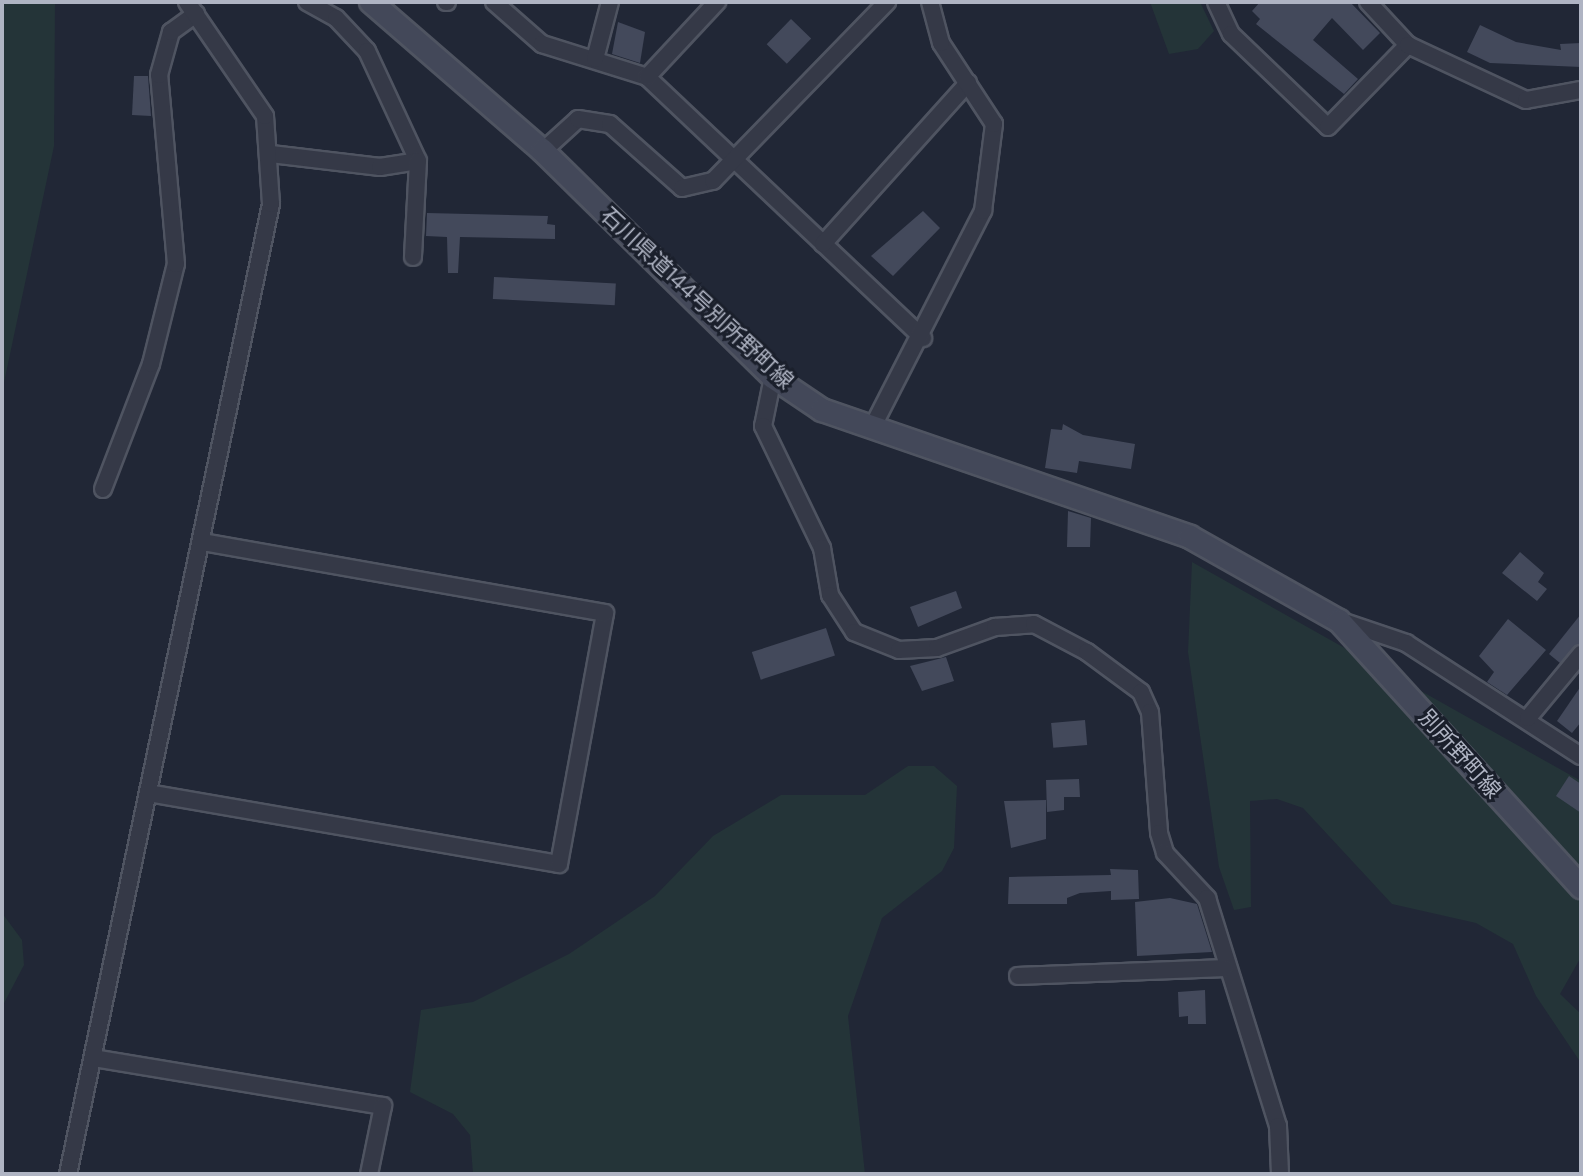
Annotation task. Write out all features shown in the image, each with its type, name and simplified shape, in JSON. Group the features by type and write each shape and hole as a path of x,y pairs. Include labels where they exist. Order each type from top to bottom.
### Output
{"main road":[{"name":"石川県道144号別所野町線","path":"371,2 543,151 773,377 822,410 1190,537 1339,621"},
{"name":"別所野町線","path":"1339,621 1581,887"}],"street":[{"path":"307,2 336,18 367,51 418,161 413,257"},
{"path":"494,2 542,44 647,77 733,162 923,338"},
{"path":"595,59 610,2"},
{"path":"647,77 717,2"},
{"path":"543,151 578,119 610,124 682,188 713,181 887,2"},
{"path":"873,426 923,338 983,211 994,124 941,43 930,2"},
{"path":"1216,2 1231,34 1328,127 1408,45"},
{"path":"1368,2 1408,45 1526,100 1581,90"},
{"path":"68,1174 271,204 271,154 258,104 191,8 171,32 159,75 176,264 151,364 103,489"},
{"path":"823,244 968,83"},
{"path":"271,154 380,167 418,161"},
{"path":"773,377 763,426 822,548 830,595 854,632 899,650 924,649 995,627 1034,624 1087,652 1141,692 1150,712 1159,833 1165,853 1207,898 1225,968 1278,1126 1280,1174"},
{"path":"148,793 559,864 605,613 201,542"},
{"path":"1339,621 1406,643 1528,718 1581,756"},
{"path":"1528,718 1581,654"},
{"path":"1018,976 1225,968"},
{"path":"93,1058 383,1106 369,1174"}],"shaded area":[{"path":"2,2 55,2 54,146 2,392"},
{"path":"1150,2 1200,2 1214,31 1198,49 1169,54"},
{"path":"1192,562 1581,781 1581,957 1560,994 1581,1014 1581,1063 1536,996 1513,944 1476,923 1392,904 1303,808 1277,799 1250,801 1251,907 1234,910 1219,867 1188,652"},
{"path":"908,766 934,766 957,786 954,848 942,871 882,918 848,1016 865,1174 473,1174 470,1135 453,1114 410,1092 421,1010 473,1002 569,954 655,896 713,836 781,795 865,795"},
{"path":"2,913 22,940 24,965 2,1007"}],"building":[{"path":"1260,2 1350,2 1380,33 1363,50 1332,18 1313,40 1358,79 1344,94 1256,24 1260,19 1252,11"},
{"path":"791,19 811,38 787,64 767,44"},
{"path":"618,22 645,32 640,63 612,54"},
{"path":"1480,25 1516,42 1561,50 1560,44 1581,43 1581,67 1490,63 1467,52"},
{"path":"134,76 148,76 151,116 132,115"},
{"path":"923,211 940,228 893,276 871,256"},
{"path":"427,213 548,216 547,224 555,225 555,239 460,237 458,273 448,273 447,237 426,236"},
{"path":"494,277 616,283 615,305 493,299"},
{"path":"1063,424 1083,435 1135,444 1131,469 1079,461 1077,473 1045,468 1051,429 1062,430"},
{"path":"1068,511 1091,518 1090,547 1067,547"},
{"path":"1520,552 1544,573 1538,582 1547,589 1537,601 1502,573"},
{"path":"956,591 962,608 918,627 910,607"},
{"path":"1581,614 1581,643 1560,663 1549,654"},
{"path":"1508,619 1546,650 1507,695 1487,682 1494,672 1479,656"},
{"path":"826,628 835,656 761,680 752,652"},
{"path":"946,657 954,681 922,691 910,666"},
{"path":"1581,686 1581,722 1572,733 1557,721"},
{"path":"1085,720 1087,745 1053,748 1051,723"},
{"path":"1569,776 1581,784 1581,813 1556,796"},
{"path":"1079,779 1080,797 1064,797 1064,810 1047,812 1046,780"},
{"path":"1046,800 1046,839 1011,848 1004,801"},
{"path":"1110,869 1138,870 1139,899 1111,900 1111,891 1080,893 1067,898 1067,904 1008,904 1009,877 1111,875"},
{"path":"1170,898 1197,904 1212,952 1137,956 1135,902"},
{"path":"1205,990 1206,1024 1188,1024 1188,1016 1179,1017 1178,992"}]}
